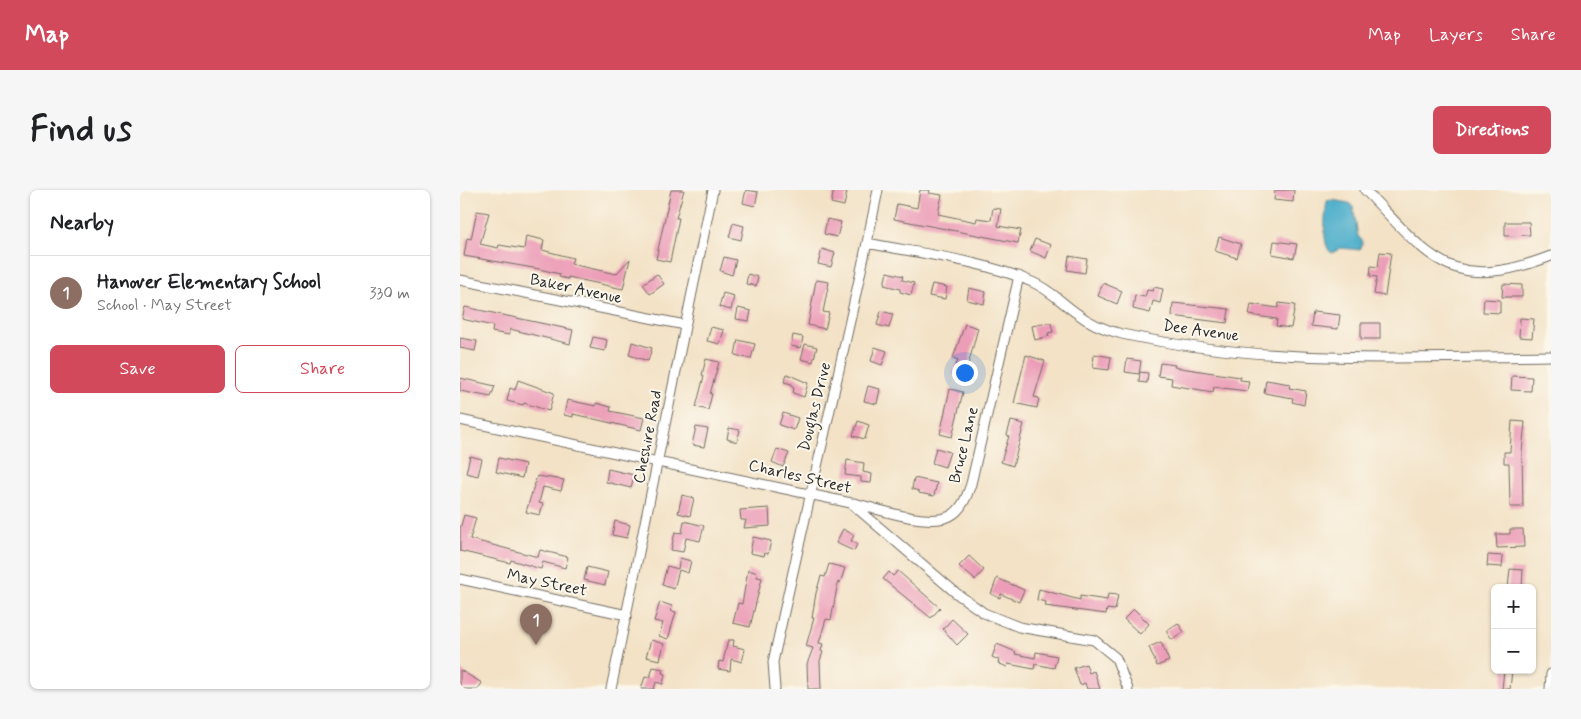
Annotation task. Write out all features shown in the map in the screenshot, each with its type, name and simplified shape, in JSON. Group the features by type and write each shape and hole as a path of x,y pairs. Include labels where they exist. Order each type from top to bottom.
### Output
{"street":[{"name":"Cheshire Road","path":"611,689 713,190"},
{"name":"Douglas Drive","path":"775,689 773,662 810,493 850,327 878,190"},
{"path":"1365,190 1415,243 1445,265 1462,270 1498,270 1551,256"},
{"name":"Dee Avenue","path":"867,243 967,263 1019,276 1050,292 1075,313 1106,330 1194,345 1265,354 1339,359 1551,356"},
{"name":"Bruce Lane","path":"852,503 928,520 952,516 960,508 971,484 1019,276"},
{"name":"Baker Avenue","path":"460,280 685,325"},
{"name":"Charles Street","path":"460,420 852,503 956,593 984,614 1019,627 1094,640 1116,658 1128,689"},
{"name":"May Street","path":"460,579 627,615"},
{"path":"1550,689 1551,674"}],"water":[{"path":"1327,201 1349,203 1353,207 1358,236 1363,242 1360,250 1341,248 1332,253 1329,250 1325,238 1325,221"}],"building":[{"path":"671,190 684,190 676,218 679,218 670,262 656,259"},
{"path":"746,190 758,192 755,206 743,203"},
{"path":"834,190 847,192 844,206 831,203"},
{"path":"920,190 930,190 929,193 942,195 938,214 976,222 977,218 991,220 993,208 1001,209 998,226 1021,230 1018,243 894,219 897,204 917,208"},
{"path":"1275,190 1294,190 1293,202 1274,200"},
{"path":"477,211 489,213 480,244 498,248 499,245 524,249 526,236 544,240 542,250 573,258 571,264 616,274 630,259 623,289 568,277 568,279 559,277 560,274 539,269 464,256 467,238 471,239"},
{"path":"827,219 841,222 837,237 824,234"},
{"path":"1505,222 1529,222 1530,235 1505,236"},
{"path":"733,223 744,226 741,240 729,237"},
{"path":"1219,237 1241,244 1237,258 1215,251"},
{"path":"1035,239 1051,245 1046,258 1030,251"},
{"path":"1274,241 1297,244 1294,258 1272,254"},
{"path":"822,249 835,253 831,267 818,264"},
{"path":"1380,252 1391,253 1385,296 1374,294 1377,277 1370,276 1371,266 1378,267"},
{"path":"1069,256 1087,259 1085,273 1067,270"},
{"path":"724,257 736,260 732,275 720,271"},
{"path":"887,272 903,276 902,280 914,283 911,295 900,292 900,289 884,285"},
{"path":"657,274 664,284 650,294 643,284"},
{"path":"748,274 758,277 756,286 746,284"},
{"path":"816,280 829,282 823,312 829,313 825,329 808,325"},
{"path":"1103,283 1122,291 1117,304 1098,296"},
{"path":"932,284 947,287 945,299 929,296"},
{"path":"1503,284 1522,285 1522,297 1502,297"},
{"path":"1154,287 1163,289 1160,303 1153,301 1150,313 1133,309 1135,295 1145,297 1147,290 1153,291"},
{"path":"969,288 986,292 984,304 967,300"},
{"path":"723,293 734,296 731,310 719,307"},
{"path":"1484,299 1500,300 1500,313 1483,312"},
{"path":"1173,303 1229,309 1227,323 1172,316"},
{"path":"1279,303 1295,305 1291,328 1276,326 1277,319 1249,315 1251,304 1278,308"},
{"path":"465,307 573,330 570,344 510,329 509,335 492,332 493,326 462,319"},
{"path":"738,308 751,311 749,321 736,319"},
{"path":"881,311 893,314 889,328 877,325"},
{"path":"1313,312 1340,315 1338,329 1311,326"},
{"path":"1520,318 1534,319 1532,338 1519,337"},
{"path":"1051,323 1053,332 1048,333 1049,336 1035,340 1032,326"},
{"path":"1361,323 1380,323 1380,339 1361,339"},
{"path":"965,324 978,328 965,377 953,374 958,360 953,358"},
{"path":"711,327 724,330 720,344 707,341"},
{"path":"793,335 803,337 801,348 791,346"},
{"path":"593,337 607,340 605,351 590,348"},
{"path":"460,338 477,341 475,351 460,348"},
{"path":"738,340 755,344 751,359 735,355"},
{"path":"632,342 652,348 648,361 629,355"},
{"path":"805,344 817,347 813,362 801,359"},
{"path":"875,347 887,351 882,365 871,361"},
{"path":"1094,354 1111,357 1109,370 1093,368"},
{"path":"1026,355 1045,361 1034,397 1039,398 1037,408 1014,403"},
{"path":"706,359 719,362 710,394 712,394 708,410 696,407 704,376 702,375"},
{"path":"1127,359 1141,361 1139,374 1125,372"},
{"path":"1160,363 1175,365 1174,367 1240,377 1240,380 1249,381 1247,391 1214,387 1213,392 1171,385 1172,378 1158,376"},
{"path":"1140,372 1148,373 1147,383 1139,382"},
{"path":"787,374 808,383 804,397 793,393 794,388 792,384 784,382"},
{"path":"1512,376 1532,377 1531,391 1511,390"},
{"path":"460,378 495,386 491,397 460,391"},
{"path":"518,380 554,393 549,411 524,403 523,405 507,401 510,388 515,390"},
{"path":"1266,380 1290,384 1289,388 1306,391 1304,405 1292,402 1293,398 1264,393"},
{"path":"868,386 880,389 877,404 864,401"},
{"path":"950,389 963,392 952,437 940,434"},
{"path":"567,400 596,406 596,403 611,407 610,411 644,418 641,430 573,414 573,417 564,415"},
{"path":"783,413 798,418 794,430 779,425"},
{"path":"858,421 869,425 865,439 853,436"},
{"path":"1011,421 1024,424 1013,466 1001,462 1009,436 1007,435"},
{"path":"1512,421 1525,422 1522,452 1523,507 1510,507 1509,463 1504,463 1504,452 1510,452"},
{"path":"696,427 708,429 704,447 692,445"},
{"path":"729,428 740,430 737,442 727,439"},
{"path":"936,448 950,452 945,467 932,463"},
{"path":"777,449 789,453 783,467 772,462"},
{"path":"470,456 482,459 478,476 466,473"},
{"path":"499,458 525,464 522,478 496,472"},
{"path":"847,460 864,463 863,472 872,474 871,483 861,482 861,477 845,475"},
{"path":"608,469 634,475 631,488 606,482"},
{"path":"537,476 564,480 561,491 543,487 539,503 543,504 540,515 526,512"},
{"path":"914,478 937,483 934,496 919,493 919,491 912,489"},
{"path":"682,495 694,498 690,516 678,513"},
{"path":"769,508 770,526 744,528 746,520 741,520 740,510"},
{"path":"464,515 476,518 470,539 538,557 540,550 568,557 565,568 543,562 541,569 511,560 510,563 460,551 460,529"},
{"path":"615,521 630,525 627,538 612,535"},
{"path":"684,521 704,526 700,541 686,538 683,552 671,550 675,532 682,533"},
{"path":"843,529 854,535 851,541 857,544 854,551 836,543"},
{"path":"1510,529 1523,529 1524,547 1497,548 1496,534 1510,534"},
{"path":"753,537 771,541 768,554 765,553 764,556 750,553"},
{"path":"1488,555 1503,556 1502,567 1487,566"},
{"path":"969,556 984,570 975,580 959,566"},
{"path":"680,558 691,561 688,573 679,570 674,589 662,585 667,566 678,569"},
{"path":"829,564 845,568 840,583 838,582 831,620 826,619 819,643 823,644 820,661 821,689 808,689 807,664 813,648 806,646 814,618 812,618 816,593 821,576 825,577"},
{"path":"587,567 608,572 605,585 584,580"},
{"path":"1510,569 1523,570 1522,584 1508,584"},
{"path":"748,570 758,573 757,577 762,578 750,627 733,623 738,603 742,604"},
{"path":"898,571 940,608 931,618 883,579 889,572 893,576"},
{"path":"997,578 1024,590 1019,602 1001,594 1000,598 991,594"},
{"path":"1039,589 1080,600 1080,596 1107,600 1108,594 1118,595 1115,610 1107,609 1106,614 1045,606 1046,602 1037,600"},
{"path":"660,602 672,606 671,611 676,612 668,639 659,636 663,623 654,621"},
{"path":"1134,609 1149,624 1140,634 1124,619"},
{"path":"952,619 968,634 957,645 943,629"},
{"path":"1178,623 1184,632 1172,640 1166,631"},
{"path":"651,640 664,644 660,660 646,657"},
{"path":"728,640 734,640 733,646 745,649 742,662 731,659 730,671 718,669 719,661 723,662"},
{"path":"1161,642 1169,661 1157,666 1149,647"},
{"path":"997,644 1016,652 1015,654 1035,658 1036,652 1057,656 1054,668 1035,664 1034,669 1008,664 1007,667 998,663 999,660 992,657"},
{"path":"1086,664 1089,673 1094,671 1100,689 1087,689 1085,683 1080,685 1074,668"},
{"path":"653,667 663,669 662,673 665,674 663,684 656,682 654,689 641,689 645,677 650,678"},
{"path":"460,670 482,683 478,689 460,689"},
{"path":"1504,674 1512,674 1510,689 1502,689"}],"place":[{"name":"Hanover Elementary School","path":"536,645"}]}
